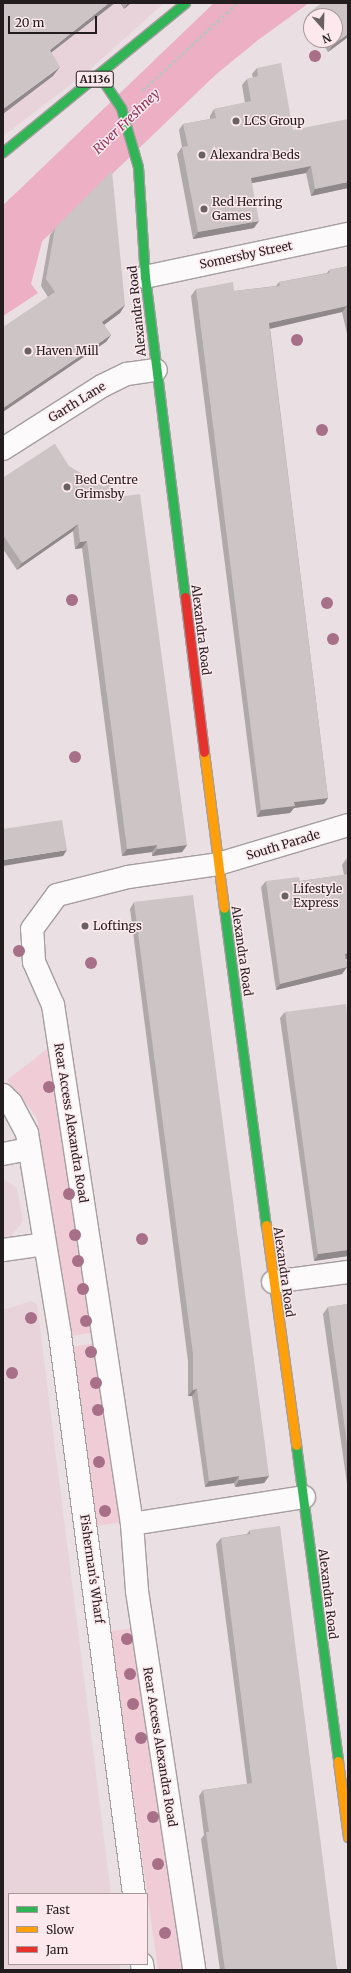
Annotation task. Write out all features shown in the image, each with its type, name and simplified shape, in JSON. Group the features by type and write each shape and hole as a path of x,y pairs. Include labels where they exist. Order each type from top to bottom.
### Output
{"street":[{"name":"A1136","path":"3,152 99,75 185,3"},
{"name":"Alexandra Road","path":"99,75 121,108 138,167 145,277 218,864 273,1282 343,1754 348,1837"},
{"name":"Somersby Street","path":"145,277 348,234"},
{"name":"Garth Lane","path":"3,449 102,386 127,374 156,370"},
{"name":"South Parade","path":"218,864 348,825"},
{"name":"Rear Access Alexandra Road","path":"194,1970 137,1591 132,1524 53,1005 34,962 32,929 57,895 128,877 218,864"},
{"name":"Fisherman's Wharf","path":"3,1095 11,1103 27,1133 30,1149 60,1335 134,1893"},
{"path":"3,1154 30,1149"},
{"path":"3,1250 45,1244"},
{"path":"273,1282 348,1272"},
{"path":"132,1524 304,1497"}],"path":[{"path":"121,108 238,3"}],"shaded area":[{"path":"3,3 164,3 86,73 3,136"},
{"path":"224,3 244,3 159,73 153,61"},
{"path":"248,3 309,3 258,40 171,111 158,125 152,107 153,96 170,69"},
{"name":"River Freshney","path":"84,138 100,178 44,234 31,284 38,293 3,316 3,221 7,218 8,200"},
{"path":"51,1046 97,1332 70,1336 37,1118 7,1080"},
{"path":"3,1179 17,1188 23,1221 11,1236 3,1237"},
{"path":"31,1301 37,1304 111,1893 8,1893 8,1965 120,1965 120,1970 3,1970 3,1310"},
{"path":"98,1343 123,1522 95,1526 70,1347"},
{"path":"136,1628 183,1970 158,1970 110,1631"}],"building":[{"path":"3,3 109,3 50,50 60,67 3,109"},
{"path":"322,3 348,3 348,34 343,38 343,8 316,8"},
{"path":"281,63 293,130 348,119 348,182 315,189 311,166 251,178 259,221 198,232 182,147 188,146 183,124 216,118 214,109 251,101 247,79 258,76 257,68"},
{"path":"112,171 125,305 102,322 111,335 3,408 3,327 55,292 46,279 55,228"},
{"path":"348,266 348,310 347,306 269,323 328,798 294,802 295,806 261,810 196,289 233,282 234,291 280,286 279,282 330,273 329,270"},
{"path":"55,444 69,466 104,487 109,483 118,497 140,494 187,845 157,849 157,845 127,849 87,541 80,542 78,524 22,563 3,535 3,478"},
{"path":"62,820 67,850 3,860 3,829"},
{"path":"348,874 348,953 345,954 347,967 280,984 266,881 299,877 300,881"},
{"path":"193,895 269,1476 239,1480 239,1476 209,1481 197,1389 193,1390 193,1354 134,902"},
{"path":"346,1004 348,1022 348,1250 318,1254 285,1012"},
{"path":"348,1304 348,1451 328,1307"},
{"path":"280,1526 337,1970 225,1970 206,1832 209,1832 203,1790 252,1783 221,1538 251,1534 250,1530"}],"waterway":[{"name":"River Freshney","path":"3,241 251,3"}],"traffic: fast":[{"path":"3,152 185,3"},
{"path":"99,75 121,108 138,167 145,277 185,597"},
{"path":"224,908 266,1225"},
{"path":"296,1445 338,1761"}],"traffic: slow":[{"path":"204,752 224,908"},
{"path":"266,1225 296,1445"},
{"path":"338,1761 348,1837"}],"traffic: jam":[{"path":"185,597 204,752"}],"place":[{"name":"LCS Group","path":"236,121"},
{"name":"Alexandra Beds","path":"202,155"},
{"name":"Red Herring Games","path":"204,209"},
{"name":"Haven Mill","path":"28,351"},
{"name":"Bed Centre Grimsby","path":"67,487"},
{"name":"Lifestyle Express","path":"285,896"},
{"name":"Loftings","path":"85,926"}]}
